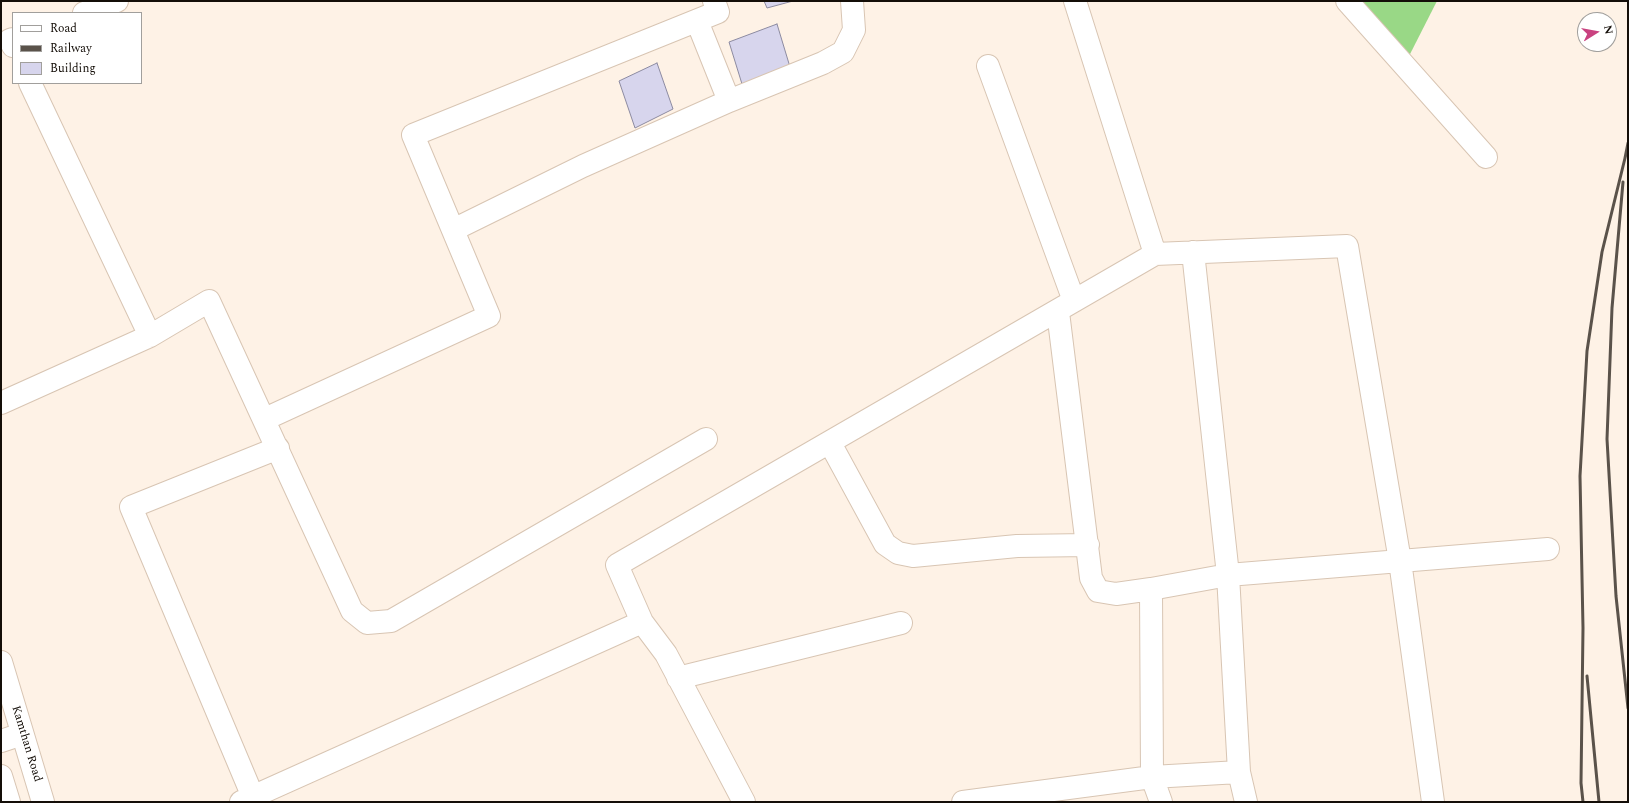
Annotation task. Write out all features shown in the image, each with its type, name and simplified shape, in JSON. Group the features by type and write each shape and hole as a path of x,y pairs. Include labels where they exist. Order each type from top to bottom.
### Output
{"street":[{"path":"87,12 117,1"},
{"path":"265,420 489,316 413,135 718,12 714,1"},
{"path":"453,230 583,166 729,101 823,63 842,52 854,30 852,1"},
{"path":"1075,1 1156,254"},
{"path":"1347,1 1486,157"},
{"path":"697,21 729,101"},
{"path":"988,66 1066,306 1091,578 1098,591 1116,594 1228,575 1548,549"},
{"path":"30,84 150,336"},
{"path":"744,802 666,654 642,622 617,565 1156,254 1348,246 1400,561 1433,802"},
{"path":"1193,252 1228,575 1239,772 1246,802"},
{"path":"1,403 150,336 209,301 352,611 367,623 391,621 706,439"},
{"path":"830,443 885,544 898,553 913,556 1017,546 1088,545"},
{"path":"278,448 131,507 247,799 642,622"},
{"path":"1152,589 1152,777 1161,802"},
{"path":"678,678 901,623"},
{"name":"Kamthan Road","path":"1,662 44,802"},
{"path":"1,741 22,734"},
{"path":"963,802 1152,777 1239,772"},
{"path":"1,776 9,802"}],"green space":[{"path":"1337,1 1437,1 1406,62"}],"building":[{"path":"764,1 793,1 767,8"},
{"path":"777,24 790,67 742,84 729,42"},
{"path":"657,63 673,109 635,128 619,81"}],"railway":[{"path":"1625,158 1628,143"},
{"path":"1583,802 1581,783 1583,628 1580,476 1587,351 1602,252 1626,154"},
{"path":"1623,182 1612,308 1607,439 1616,596 1628,708"},
{"path":"1587,676 1599,802"}]}
